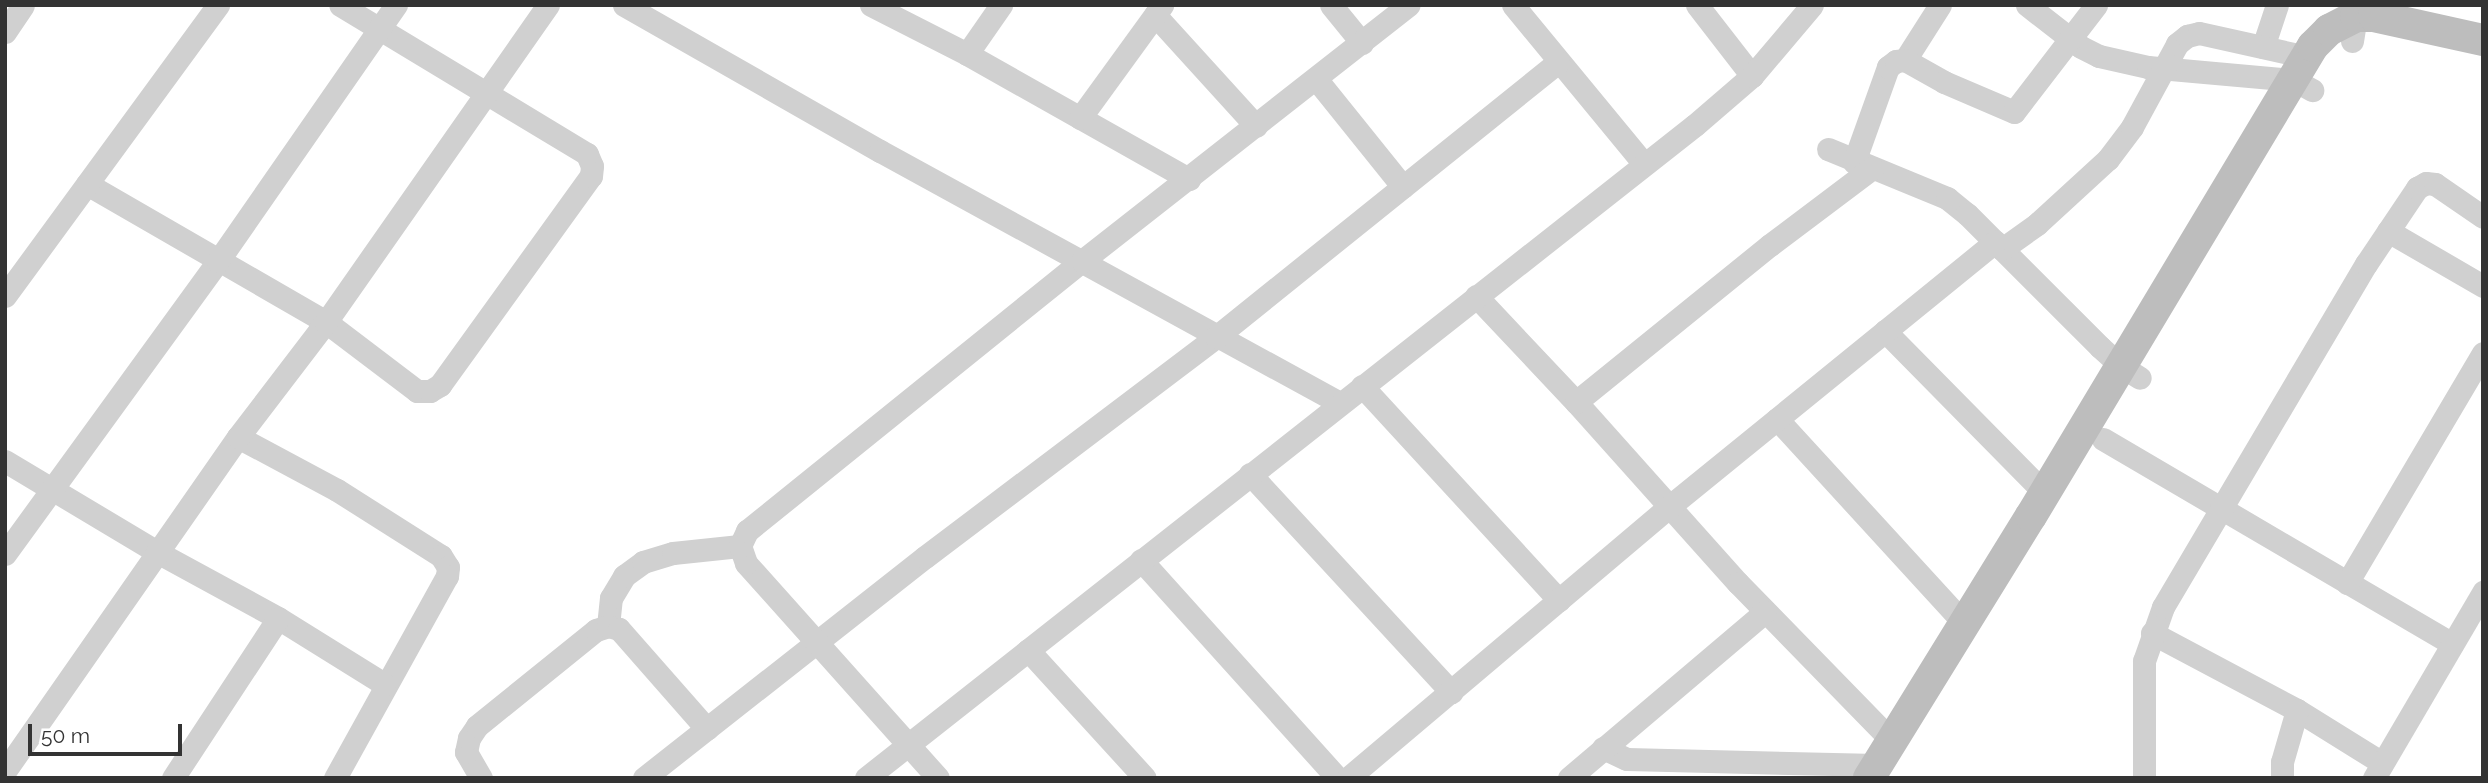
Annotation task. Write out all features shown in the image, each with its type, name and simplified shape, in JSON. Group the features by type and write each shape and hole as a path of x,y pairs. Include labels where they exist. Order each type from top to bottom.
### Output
{"street":[{"path":"5,32 23,5"},
{"path":"5,296 218,5"},
{"path":"86,184 326,322 417,391 430,391 440,385 591,176 592,166 587,154 340,5"},
{"path":"5,554 218,261 396,5"},
{"path":"5,771 238,437 326,322 548,5"},
{"path":"624,5 880,151 1340,403"},
{"path":"871,5 967,54 1189,179"},
{"path":"967,54 1001,5"},
{"path":"1331,5 1362,43"},
{"path":"938,778 746,563 740,546 747,531 1082,261 1317,80 1408,5"},
{"path":"1513,5 1644,164"},
{"path":"1698,5 1752,76"},
{"path":"866,778 1752,76 1811,5"},
{"path":"1905,61 1940,5"},
{"path":"2027,5 2071,40 2099,56 2163,68 2304,76"},
{"path":"1576,402 1770,245 1863,165 1888,67 1896,61 1905,61 1944,82 2014,112 2096,5"},
{"path":"2263,47 2277,5"},
{"path":"1080,118 1159,10 1256,127"},
{"path":"1883,765 2045,493 2131,372 2329,30 2374,16 2483,40"},
{"path":"2355,21 2371,38 2483,62"},
{"path":"1348,778 1670,506 1885,331 1999,245 2037,224 2108,159 2132,127 2177,44 2187,36 2199,33 2263,47 2304,76"},
{"path":"644,778 817,645 936,549 1216,337 1558,62"},
{"path":"1317,80 1403,187"},
{"path":"1828,149 1947,198 2131,372"},
{"path":"2144,778 2144,661 2163,607 2388,231 2417,188 2426,183 2435,184 2483,217"},
{"path":"2388,231 2483,286"},
{"path":"1476,296 1576,402 1765,612 1883,765"},
{"path":"1885,331 2045,493"},
{"path":"2347,583 2483,353"},
{"path":"1883,765 2103,439 2131,372"},
{"path":"1362,386 1559,600"},
{"path":"1777,419 1965,624"},
{"path":"238,437 337,490 441,556 448,567 447,576 384,684 335,778"},
{"path":"2103,439 2452,644"},
{"path":"5,461 157,552 278,618 384,684"},
{"path":"1250,474 1451,692"},
{"path":"608,626 611,597 624,576 643,562 673,553 740,546"},
{"path":"1141,560 1337,778"},
{"path":"2152,633 2297,710 2378,770 2483,592"},
{"path":"1569,778 1765,612"},
{"path":"173,778 278,618"},
{"path":"481,778 466,752 469,738 477,726 596,630 608,626 619,629 707,729"},
{"path":"1028,650 1144,778"},
{"path":"2282,778 2282,762 2297,710"},
{"path":"1603,748 1627,759 1883,765"}]}
